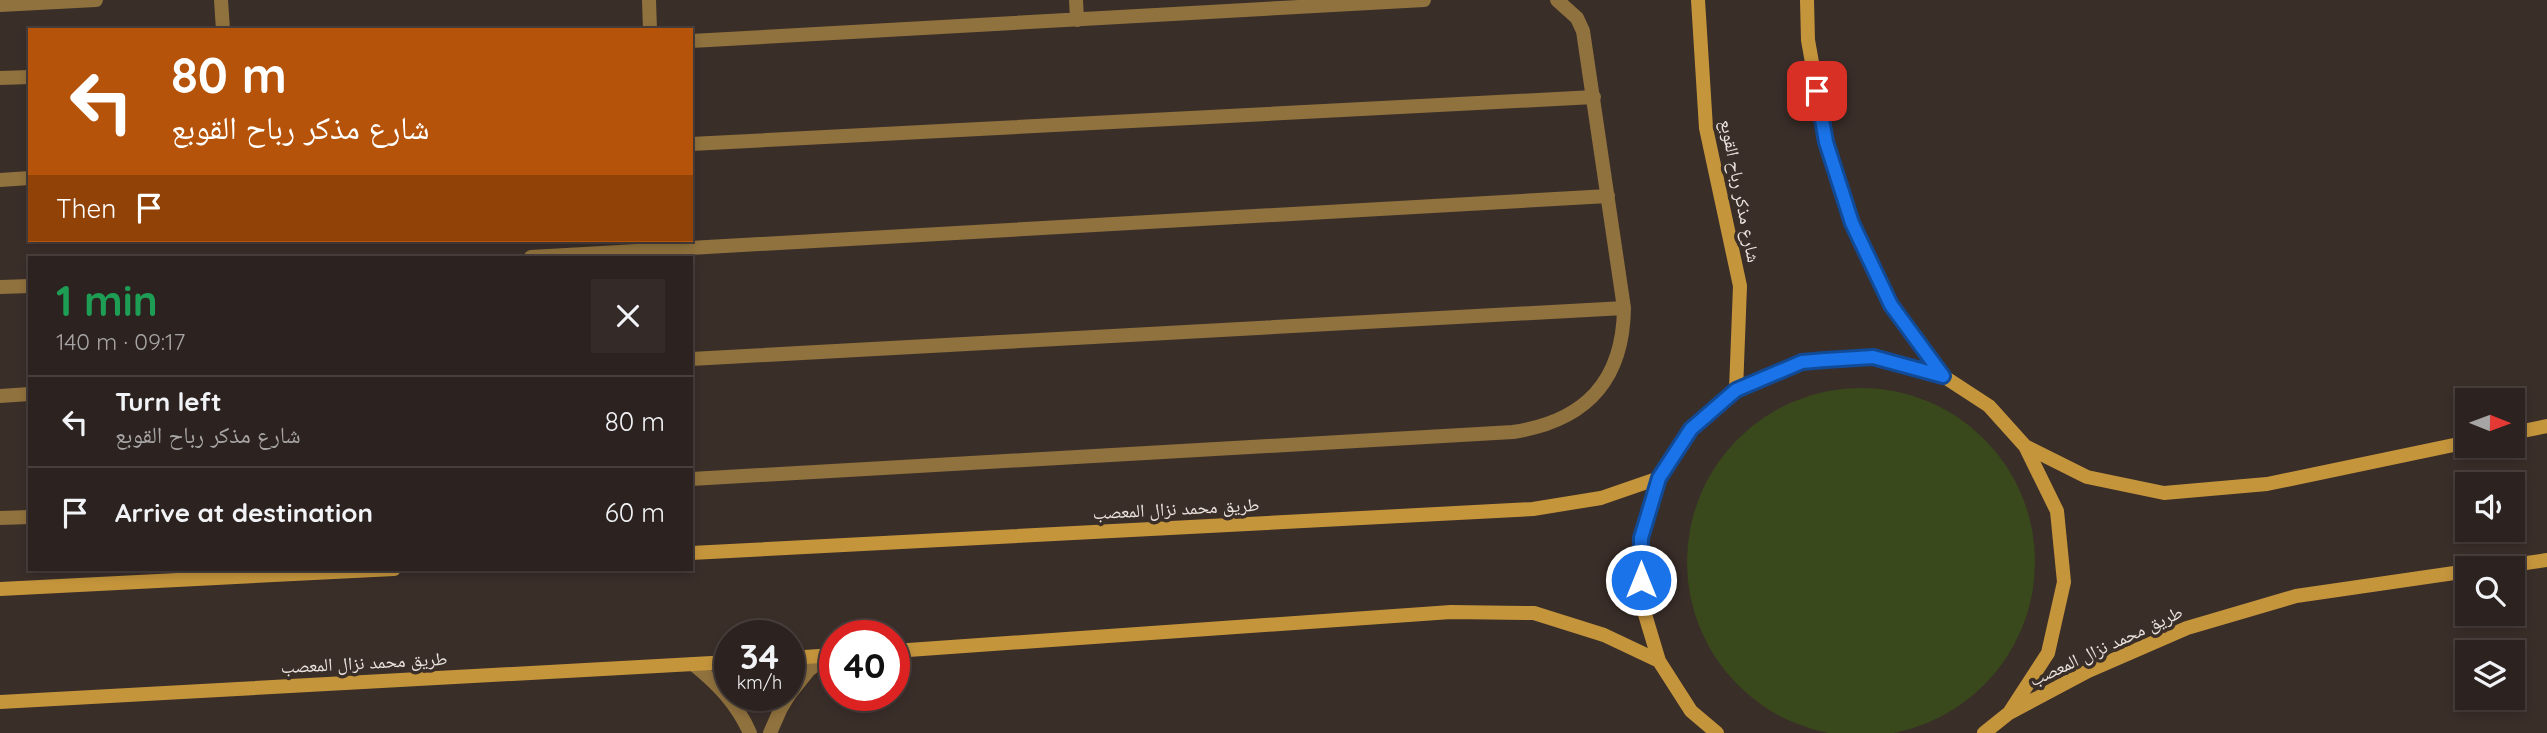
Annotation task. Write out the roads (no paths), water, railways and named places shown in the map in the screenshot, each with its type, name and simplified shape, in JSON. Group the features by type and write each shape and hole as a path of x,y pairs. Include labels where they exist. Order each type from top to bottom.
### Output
{"street":[{"name":"شارع مذكر رباح القوبع","path":"1698,0 1706,128 1740,286 1736,390"},
{"path":"1807,0 1808,40 1826,142 1852,223 1891,305 1943,376"},
{"path":"1700,733 1691,711 1659,661 1641,601 1641,538 1659,478 1691,429 1736,390 1802,362 1873,357 1943,376 1989,405 2025,446 2057,511 2064,582 2048,653 2009,713 1984,733"},
{"path":"2525,431 2547,426"},
{"path":"2025,446 2087,477 2164,493 2267,484 2455,445"},
{"name":"طريق محمد نزال المعصب","path":"693,553 1533,509 1601,498 1659,478"},
{"path":"2525,563 2547,560"},
{"path":"0,589 355,571"},
{"name":"طريق محمد نزال المعصب","path":"2009,713 2088,671 2187,628 2296,596 2455,573"},
{"path":"910,650 1451,612 1534,613 1604,635 1659,661"},
{"name":"طريق محمد نزال المعصب","path":"0,702 714,663"},
{"path":"1691,711 1717,733"}],"lane":[{"path":"0,5 96,0"},
{"path":"221,0 223,28"},
{"path":"649,0 650,28"},
{"path":"1076,0 1077,20"},
{"path":"693,41 1424,0"},
{"path":"693,479 1499,433 1539,428 1564,419 1586,404 1604,383 1616,360 1624,334 1624,308 1583,31 1577,18 1557,0"},
{"path":"0,78 28,77"},
{"path":"693,144 1594,97"},
{"path":"0,180 28,178"},
{"path":"549,256 1608,196"},
{"path":"0,287 28,286"},
{"path":"693,359 1624,308"},
{"path":"0,396 28,394"},
{"path":"0,518 28,516"},
{"path":"805,675 819,663"},
{"path":"693,664 726,694 740,712 750,733"},
{"path":"770,733 779,711"}]}
